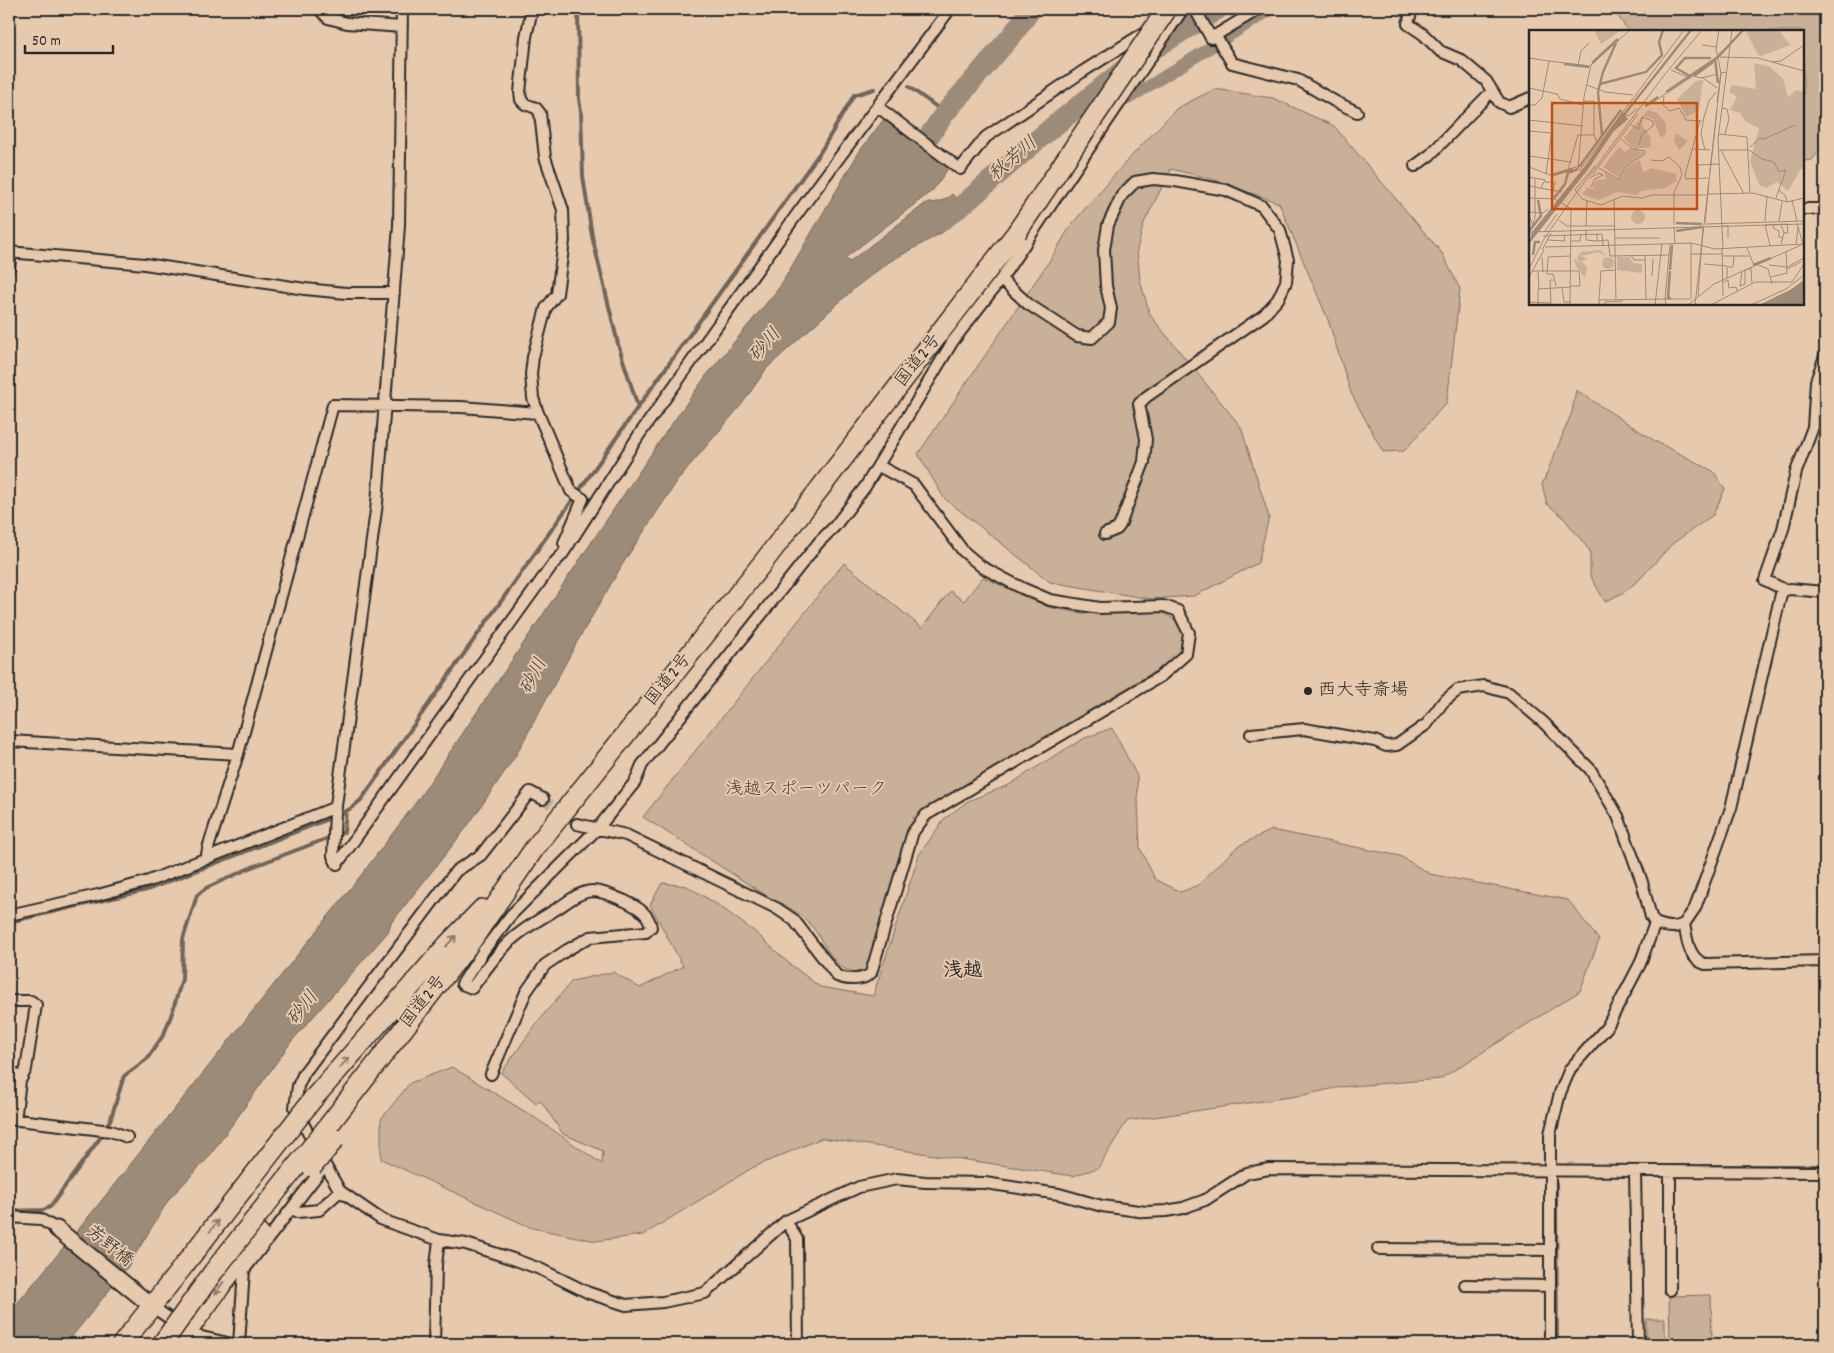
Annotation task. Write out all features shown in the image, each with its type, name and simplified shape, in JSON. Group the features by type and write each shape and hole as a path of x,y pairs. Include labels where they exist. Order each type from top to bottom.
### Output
{"highway":[{"name":"国道2号","path":"330,1134 402,1048 534,849 1023,236 1167,9"},
{"path":"122,1344 153,1307 312,1100 534,849"},
{"path":"187,1339 330,1134"},
{"path":"162,1344 214,1271 330,1134"}],"street":[{"path":"319,9 328,18 347,23 402,27"},
{"path":"402,9 399,226 394,293 378,503 335,810 333,856 337,864 553,564 562,555 639,435 800,210 950,9"},
{"path":"532,9 526,37 520,92 521,100 525,104 536,108 540,113 543,146 563,210 564,225 564,241 557,294 546,308 533,357 531,374 533,398 538,413 576,494 583,500 563,545 562,555"},
{"path":"878,107 960,169 986,137 1082,72 1182,9"},
{"path":"491,1074 526,992 545,964 590,938 640,934 649,930 650,921 642,911 604,892 593,891 580,894 524,929 508,942 492,960 472,988 462,984 484,950 511,915 598,828 635,782 648,758 819,542 835,526 879,466 953,341 1001,279 1023,236 1182,9"},
{"path":"1196,9 1232,62 1298,80 1357,112"},
{"path":"1216,39 1258,9"},
{"path":"1412,9 1408,24 1423,34 1440,51 1461,60 1486,81 1499,102 1509,107 1529,98"},
{"path":"1416,166 1430,155 1492,91"},
{"path":"1001,279 1028,304 1077,336 1092,338 1109,322 1111,308 1106,286 1104,250 1108,225 1122,195 1135,182 1153,179 1226,190 1262,206 1280,230 1288,260 1286,282 1278,299 1264,315 1146,397 1139,404 1146,439 1144,462 1120,525 1117,529 1105,534"},
{"path":"1804,209 1825,209"},
{"path":"9,268 10,252 145,264 338,292 394,293"},
{"path":"1825,356 1816,381 1813,427 1796,472 1783,528 1765,580 1784,590 1825,592"},
{"path":"206,859 238,754 333,405 461,407 538,413"},
{"path":"577,824 626,835 776,908 794,920 837,976 842,978 864,978 871,974 914,832 926,815 1161,676 1186,654 1189,633 1178,611 1164,606 1100,608 1050,600 1022,588 982,567 963,551 914,485 879,466"},
{"path":"1251,734 1304,729 1375,741 1386,746 1397,744 1427,724 1443,702 1458,690 1484,686 1509,693 1543,722 1590,769 1618,816 1642,882 1651,917 1655,923 1674,927 1684,924 1695,908 1731,808 1781,594 1784,590"},
{"path":"9,741 238,754"},
{"path":"543,798 530,792 481,855 456,871 304,1073 298,1086 295,1108 324,1165 340,1191 382,1220 439,1240 466,1244 513,1259 540,1269 589,1293 626,1304 662,1302 705,1294 786,1221 859,1187 897,1179 925,1182 985,1183 1059,1194 1102,1206 1146,1212 1166,1211 1190,1205 1204,1200 1247,1173 1269,1169 1825,1172"},
{"path":"9,915 98,895 140,883 335,810"},
{"path":"1550,1344 1550,1134 1560,1093 1570,1069 1607,1027 1640,964 1655,923"},
{"path":"1684,924 1688,944 1694,957 1705,964 1825,961"},
{"path":"9,1001 31,1001 36,1005 26,1069 20,1081 12,1119 105,1130 128,1137"},
{"path":"9,1074 14,1074 20,1081"},
{"path":"239,1344 244,1270 324,1165"},
{"path":"1635,1171 1638,1344"},
{"path":"1670,1172 1670,1290"},
{"path":"293,1208 298,1212 319,1210 340,1191"},
{"path":"9,1217 40,1219 61,1233"},
{"path":"786,1221 797,1239 798,1344"},
{"name":"芳野橋","path":"61,1233 153,1307"},
{"path":"434,1344 436,1265 439,1240"},
{"path":"1378,1248 1550,1250"},
{"path":"1465,1285 1550,1286"},
{"path":"153,1307 187,1339 232,1344"}],"green space":[{"path":"1613,9 1825,9 1825,144 1812,160 1804,161 1804,30 1627,30"},
{"path":"1215,89 1273,98 1334,126 1442,253 1460,289 1447,402 1404,451 1383,452 1351,393 1328,320 1279,203 1212,179 1171,169 1144,223 1137,249 1140,280 1150,315 1241,427 1269,517 1258,563 1194,596 1150,599 1050,582 944,498 918,454 1052,257 1071,225 1123,165 1177,108"},
{"path":"1576,390 1655,441 1713,471 1725,489 1713,515 1672,544 1640,579 1624,592 1605,602 1590,575 1590,551 1562,516 1547,504 1542,485 1572,412"},
{"name":"浅越スポーツパーク","path":"844,563 922,628 950,591 964,601 983,577 1048,607 1081,613 1162,612 1178,622 1184,635 1182,647 1172,661 929,806 914,817 869,969 858,972 848,971 840,966 810,924 801,916 643,817"},
{"path":"1112,728 1137,776 1140,848 1155,879 1181,892 1198,885 1238,846 1272,830 1400,856 1430,874 1568,900 1599,940 1580,991 1440,1079 1340,1087 1304,1095 1127,1121 1098,1168 1073,1176 822,1138 752,1168 643,1235 596,1241 532,1228 381,1159 381,1119 410,1083 452,1067 537,1119 602,1164 603,1151 563,1134 540,1100 536,1103 501,1073 539,1020 572,981 613,972 640,988 683,966 650,905 662,883 687,886 718,905 755,932 791,965 820,987 873,996 919,855 944,819 968,801 1009,785 1085,738"},
{"path":"1711,1295 1712,1341 1670,1342 1669,1296"},
{"path":"1646,1319 1665,1319 1665,1339 1656,1344 1646,1344"}],"water":[{"path":"884,119 949,167 933,190 845,258 849,262 926,203 940,201 952,194 968,213 943,232 889,262 857,286 767,368 742,404 680,477 625,560 577,642 516,755 467,827 391,923 388,932 291,1042 209,1157 169,1199 127,1268 66,1344 9,1344 9,1313 78,1230 362,874 417,801 666,432 706,376 779,288 859,152"}],"waterway":[{"path":"578,9 579,99 583,176 592,236 618,344 638,407"},
{"name":"砂川","path":"911,162 945,113 1013,34 1031,9"},
{"name":"秋芳川","path":"939,222 965,203 1049,130 1137,59 1218,9"},
{"path":"1128,99 1272,9"},
{"path":"909,87 945,113"},
{"path":"9,922 147,890 321,822 350,809 361,800 821,151 854,95 874,89"},
{"path":"9,1211 43,1210 50,1207 100,1138 111,1118 124,1076 147,1059 164,1034 182,979 183,939 197,895 206,888 252,867 344,832 346,811"},
{"path":"1647,1166 1825,1166"},
{"path":"1556,1183 1557,1344"}],"tunnel":[{"path":"543,799 577,824"}],"place":[{"name":"西大寺斎場","path":"1308,691"}],"district":[{"name":"浅越","path":"963,972"}]}
